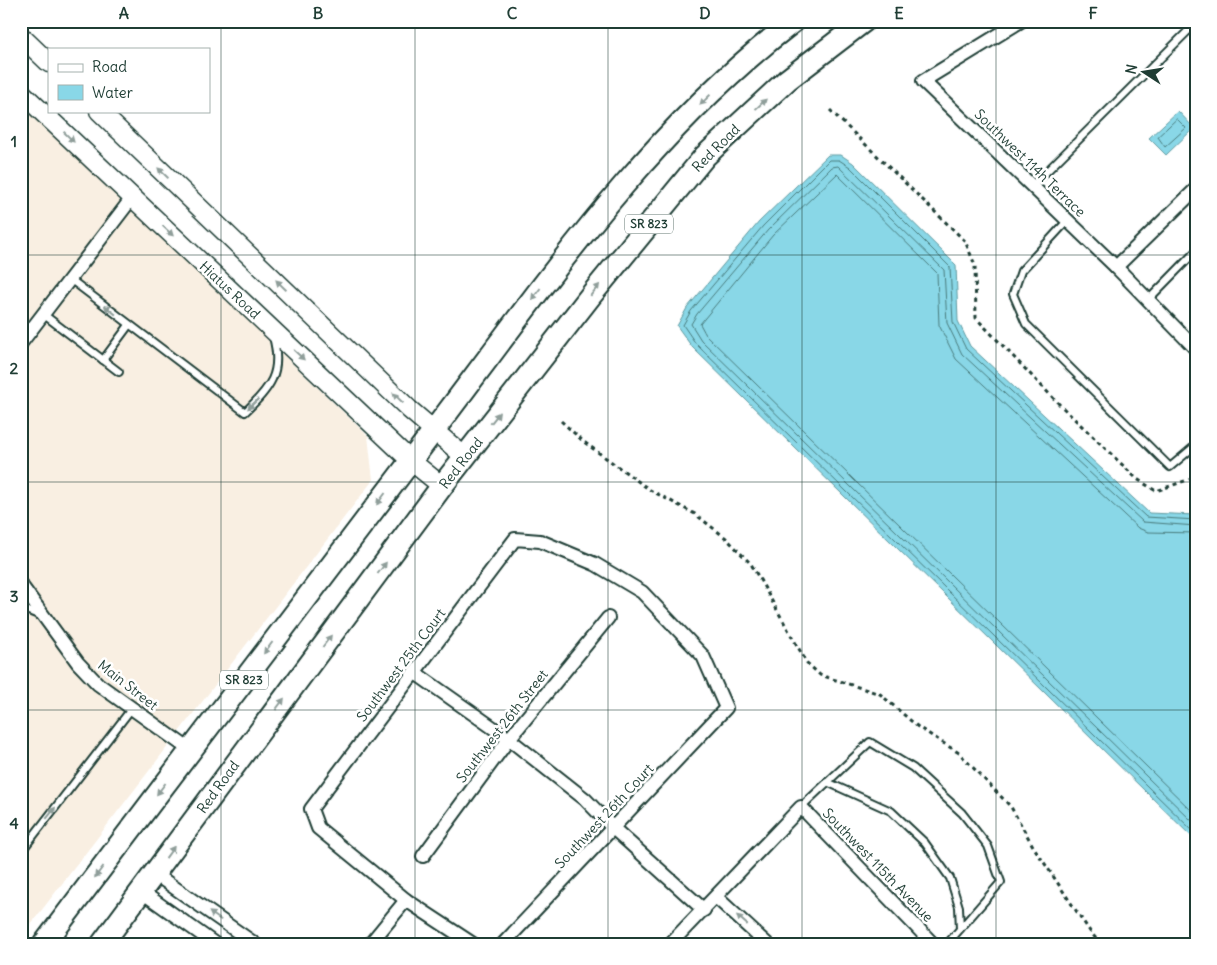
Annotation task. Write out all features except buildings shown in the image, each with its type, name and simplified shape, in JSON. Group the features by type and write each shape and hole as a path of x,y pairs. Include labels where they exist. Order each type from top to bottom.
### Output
{"highway":[{"name":"SR 823","path":"44,944 554,271 673,130 757,49 794,21"},
{"name":"Red Road","path":"102,944 442,486 592,294 705,156 787,80 864,21"}],"main road":[{"path":"21,36 48,62"},
{"name":"Hiatus Road","path":"21,92 411,461 442,486"},
{"path":"100,112 434,431 465,457"}],"street":[{"name":"Southwest 114h Terrace","path":"1020,21 923,81 1116,267 1196,349"},
{"path":"1116,267 1196,189"},
{"path":"21,343 132,198"},
{"name":"Southwest 25th Court","path":"406,900 318,828 311,809 515,540 540,541 595,564 642,592 703,656 726,708"},
{"name":"Main Street","path":"21,585 78,663 98,684 190,750"},
{"name":"Southwest 26th Street","path":"423,856 509,739 608,618"},
{"path":"414,672 509,739 586,799 613,828 704,910"},
{"name":"Southwest 26th Court","path":"503,944 726,708"},
{"path":"670,944 801,807"},
{"name":"Southwest 115th Avenue","path":"801,807 932,944"},
{"path":"154,874 255,944"},
{"path":"142,892 216,944"},
{"path":"716,897 767,944"},
{"path":"370,944 406,900 473,944"}],"lane":[{"path":"1032,186 1196,23"},
{"path":"1068,220 1021,271 1013,294 1026,324 1170,467 1196,445"},
{"path":"1148,300 1196,251"},
{"path":"70,279 245,412 263,395 278,366 279,358 271,329"},
{"path":"43,314 119,372"},
{"path":"103,360 129,325"},
{"path":"21,608 45,618"},
{"path":"21,852 132,708"},
{"path":"801,807 870,742 913,768 962,814 988,846 1001,882 947,944"},
{"path":"827,782 891,811 925,843 950,878 958,907 960,929"}],"path":[{"path":"830,110 965,242 975,265 976,318 1060,405 1137,479 1156,491 1196,477"},
{"path":"561,421 584,442 650,490 695,514 726,538 751,564 807,663 820,675 880,694 918,727 959,753 1011,807 1033,846 1101,944"}],"shaded area":[{"path":"21,103 368,436 373,480 21,937"}],"water":[{"path":"1178,111 1194,128 1166,155 1149,138"},
{"path":"828,155 841,155 853,163 956,265 958,321 970,346 1149,513 1196,515 1196,841 692,347 677,326 687,308 759,222"}]}
